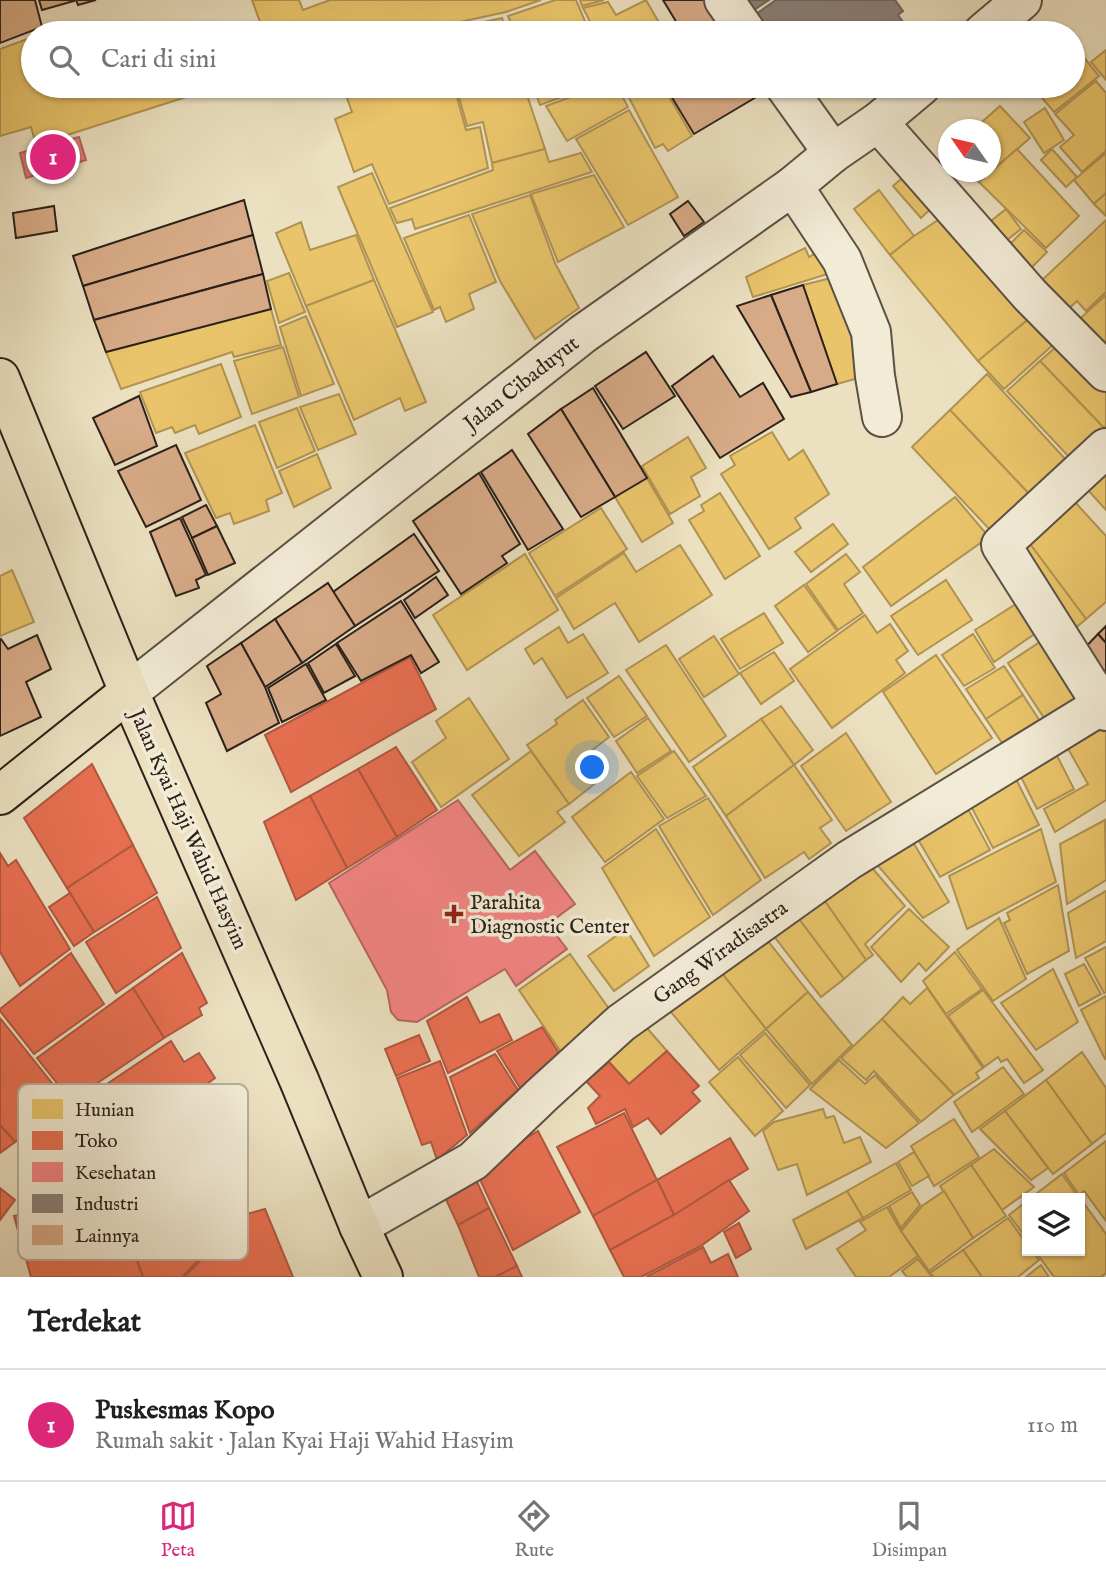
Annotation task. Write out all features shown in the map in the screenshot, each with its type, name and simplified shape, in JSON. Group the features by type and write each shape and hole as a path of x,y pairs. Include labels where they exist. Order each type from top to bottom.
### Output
{"main road":[{"name":"Jalan Kyai Haji Wahid Hasyim","path":"0,378 129,692 383,1277"},
{"path":"0,795 129,692"}],"street":[{"path":"724,0 739,21"},
{"path":"998,21 1023,0"},
{"path":"794,98 833,153"},
{"name":"Jalan Cibaduyut","path":"129,692 583,334 793,186 907,98"},
{"path":"878,122 1030,295 1106,372"},
{"path":"793,186 842,260 871,332 882,417"},
{"path":"1104,708 1001,545 1106,448"},
{"name":"Gang Wiradisastra","path":"359,1226 472,1161 621,1023 849,860 1104,708"}],"building: Hunian":[{"path":"252,0 299,0 303,10 330,0 541,0 506,12 464,21 260,21"},
{"path":"555,0 576,0 585,21 510,21 508,16"},
{"path":"580,0 604,0 582,6"},
{"path":"646,0 658,21 590,21 583,8 608,2 616,15"},
{"path":"21,41 21,98 183,98 36,145 31,127 0,136 0,49"},
{"path":"1106,50 1106,80 1091,62"},
{"path":"1085,59 1099,76 1085,87"},
{"path":"1096,81 1106,93 1106,151 1082,172 1060,147 1074,135 1055,114 1075,98 1085,98 1085,90"},
{"path":"347,98 457,98 466,130 480,127 488,168 389,204 372,164 354,172 335,119 352,112"},
{"path":"459,98 528,98 545,149 492,163 483,122 467,126"},
{"path":"537,98 559,98 540,105"},
{"path":"568,98 623,98 628,107 567,141 546,106"},
{"path":"629,98 670,98 692,136 668,151 663,144 655,148"},
{"path":"1042,98 1072,98 1054,112"},
{"path":"1000,106 1030,138 1001,163 1001,119 985,119"},
{"path":"1045,108 1064,140 1044,153 1024,122"},
{"path":"629,110 678,197 628,225 576,139"},
{"path":"545,149 549,162 581,153 592,172 415,229 412,219 397,223 390,208 493,170 492,163"},
{"path":"1017,149 1079,216 1046,248 979,182 1001,182 1001,163"},
{"path":"1052,149 1077,177 1066,187 1041,160"},
{"path":"1106,153 1106,193 1094,204 1074,180"},
{"path":"910,171 938,202 921,218 893,186"},
{"path":"372,173 433,312 397,327 338,187"},
{"path":"594,175 624,227 558,262 531,194"},
{"path":"879,190 914,236 890,255 854,209"},
{"path":"1106,193 1106,216 1094,204"},
{"path":"530,195 555,263 579,308 535,339 500,281 472,214"},
{"path":"1006,209 1021,229 1007,240 991,221"},
{"path":"469,215 496,282 469,294 474,309 446,322 440,307 434,310 404,238"},
{"path":"944,216 1037,312 978,361 890,255"},
{"path":"1106,220 1106,292 1086,311 1077,301 1066,311 1039,283"},
{"path":"301,222 310,250 356,235 374,280 306,306 276,233"},
{"path":"1024,230 1047,252 1031,268 1008,246"},
{"path":"805,248 809,257 816,253 831,273 753,297 746,277"},
{"path":"289,273 305,312 279,323 267,281"},
{"path":"831,278 865,376 837,384 803,285"},
{"path":"374,280 426,402 405,411 400,398 354,420 306,306"},
{"path":"1106,295 1106,361 1073,325"},
{"path":"271,309 281,345 234,357 232,352 121,389 106,352"},
{"path":"1037,312 1065,334 1004,389 978,361"},
{"path":"306,316 334,384 301,396 280,327"},
{"path":"1067,337 1106,375 1104,428 1040,361"},
{"path":"283,347 299,397 252,414 234,361"},
{"path":"1040,361 1104,428 1071,459 1007,391"},
{"path":"221,364 241,417 199,434 195,425 175,433 172,427 156,433 140,392"},
{"path":"987,374 1068,462 1031,496 950,410"},
{"path":"339,394 356,434 318,450 300,407"},
{"path":"297,408 315,451 277,468 259,422"},
{"path":"950,410 1031,496 992,532 912,447"},
{"path":"255,425 282,493 266,500 269,511 234,524 230,513 216,518 185,453"},
{"path":"772,432 789,460 803,450 829,494 795,518 801,528 769,549 721,474 735,465 730,456"},
{"path":"688,437 706,468 691,477 700,496 670,514 642,466"},
{"path":"1106,453 1106,510 1078,479"},
{"path":"317,454 331,488 294,507 279,471"},
{"path":"647,478 673,523 642,542 615,497"},
{"path":"720,493 760,556 725,579 689,520 704,511 701,505"},
{"path":"955,497 989,537 891,606 863,567"},
{"path":"1074,501 1106,536 1106,602 1086,619 1027,540"},
{"path":"601,508 627,549 555,596 529,553"},
{"path":"833,524 848,544 811,572 795,552"},
{"path":"1027,540 1086,619 1065,637 1010,553"},
{"path":"680,545 712,595 639,642 615,603 574,629 556,598 624,553 636,572"},
{"path":"525,554 558,610 467,670 433,615"},
{"path":"846,554 860,572 844,584 863,613 838,630 806,584"},
{"path":"12,570 34,622 0,636 0,576"},
{"path":"946,580 972,620 918,655 891,616"},
{"path":"804,585 837,631 808,652 775,606"},
{"path":"1030,595 1049,624 994,662 975,630"},
{"path":"764,613 783,643 740,669 721,639"},
{"path":"865,615 877,633 890,624 908,651 896,660 905,673 832,728 790,669"},
{"path":"559,627 568,643 583,634 608,673 567,698 542,658 534,664 525,649"},
{"path":"973,634 995,668 964,686 942,655"},
{"path":"714,636 739,674 704,697 679,659"},
{"path":"1049,636 1088,693 1046,721 1008,663"},
{"path":"666,645 726,736 689,762 626,670"},
{"path":"774,652 794,681 761,704 740,673"},
{"path":"936,655 992,738 936,774 883,692"},
{"path":"1004,666 1023,695 986,719 966,689"},
{"path":"619,676 647,716 614,737 587,698"},
{"path":"1023,695 1045,729 1008,752 986,719"},
{"path":"469,698 509,759 441,807 412,762 446,738 436,721"},
{"path":"583,700 609,737 585,756 602,778 569,804 527,745 557,724 555,720"},
{"path":"781,706 813,750 794,765 761,719"},
{"path":"648,718 671,751 637,773 616,741"},
{"path":"1106,718 1106,800 1055,832 1044,809 1088,784 1062,738"},
{"path":"761,719 794,765 726,816 693,767"},
{"path":"846,733 891,802 846,831 801,766"},
{"path":"1051,744 1074,789 1037,809 1014,763"},
{"path":"531,751 569,804 557,812 565,822 519,856 472,795"},
{"path":"674,751 706,796 667,818 637,776"},
{"path":"794,765 832,820 820,828 831,843 809,859 804,852 765,878 726,816"},
{"path":"1009,765 1039,825 993,848 963,791"},
{"path":"631,772 664,819 605,862 572,817"},
{"path":"960,794 990,850 940,877 909,824"},
{"path":"708,798 761,880 713,915 659,826"},
{"path":"1105,820 1106,880 1067,904 1060,844"},
{"path":"656,829 710,917 654,956 602,868"},
{"path":"1041,829 1056,882 967,929 949,876"},
{"path":"908,834 949,902 923,918 873,860"},
{"path":"860,854 905,906 865,944 873,955 866,960 815,887"},
{"path":"1058,885 1069,951 1027,974 1004,923 1010,920 1007,913"},
{"path":"815,887 866,960 844,979 790,907"},
{"path":"1106,891 1106,941 1076,958 1068,913"},
{"path":"790,907 844,979 821,997 766,926"},
{"path":"909,909 949,947 926,971 919,963 901,982 871,947"},
{"path":"999,918 1026,979 993,1001 957,950"},
{"path":"626,929 649,966 614,991 588,956"},
{"path":"761,932 808,992 766,1029 717,967"},
{"path":"1106,947 1106,992 1104,993 1085,958"},
{"path":"955,952 982,989 946,1014 923,981"},
{"path":"570,954 610,1010 561,1052 519,990"},
{"path":"1084,964 1101,994 1079,1006 1065,974"},
{"path":"717,967 766,1029 719,1070 666,1006"},
{"path":"1053,969 1078,1022 1036,1050 1001,1003"},
{"path":"927,988 983,1068 976,1073 979,1078 954,1095 882,1019 903,997 910,1004"},
{"path":"983,990 1043,1070 1024,1083 1007,1059 1001,1062 998,1057 984,1067 948,1016"},
{"path":"808,992 852,1045 812,1084 766,1029"},
{"path":"1106,996 1106,1058 1105,1059 1081,1010"},
{"path":"639,1019 667,1051 629,1084 609,1062 586,1081 578,1072"},
{"path":"882,1019 954,1095 921,1122 874,1071 866,1080 841,1058"},
{"path":"765,1033 810,1085 786,1108 740,1055"},
{"path":"1082,1052 1106,1088 1106,1133 1092,1144 1046,1080"},
{"path":"738,1057 783,1111 755,1136 709,1082"},
{"path":"839,1060 865,1084 875,1075 919,1123 886,1148 810,1089"},
{"path":"1003,1067 1024,1094 972,1132 954,1102"},
{"path":"1046,1080 1092,1144 1053,1174 1005,1111"},
{"path":"823,1109 826,1118 834,1116 844,1143 860,1137 871,1162 807,1195 797,1164 778,1170 763,1131 774,1122"},
{"path":"1005,1111 1048,1168 1031,1180 980,1129"},
{"path":"954,1119 979,1157 934,1186 911,1146"},
{"path":"1106,1141 1106,1221 1084,1191 1078,1193 1064,1173"},
{"path":"994,1149 1034,1187 1022,1193 1002,1210 971,1165"},
{"path":"914,1152 929,1176 912,1186 898,1162"},
{"path":"896,1163 911,1190 863,1218 847,1191"},
{"path":"971,1165 1006,1216 973,1238 940,1186"},
{"path":"1062,1174 1075,1193 1037,1193"},
{"path":"847,1191 863,1218 806,1249 793,1220"},
{"path":"944,1191 973,1238 929,1271 901,1231 922,1206"},
{"path":"912,1192 920,1205 901,1228 889,1206"},
{"path":"1022,1205 1022,1232 1009,1215"},
{"path":"1085,1205 1106,1234 1106,1273 1101,1277 1054,1277 1039,1256 1085,1256"},
{"path":"887,1207 918,1256 889,1277 856,1277 837,1249 866,1230 860,1222"},
{"path":"1008,1218 1022,1237 1022,1256 1036,1256 1039,1260 1018,1277 982,1277 963,1250"},
{"path":"963,1250 982,1277 934,1277 930,1273"},
{"path":"918,1259 932,1277 907,1277 902,1271"},
{"path":"1041,1265 1049,1277 1026,1277"}],"building: Toko":[{"path":"410,657 436,709 291,792 265,735"},
{"path":"396,747 437,810 397,837 358,769"},
{"path":"92,764 133,845 67,888 24,818"},
{"path":"358,769 397,837 347,868 310,796"},
{"path":"310,796 347,868 296,900 264,822"},
{"path":"133,845 157,893 94,932 67,888"},
{"path":"0,853 8,866 16,860 70,949 20,986 0,952"},
{"path":"70,893 94,932 74,946 49,907"},
{"path":"157,897 181,948 116,993 86,942"},
{"path":"71,953 104,1004 34,1054 0,1009"},
{"path":"182,953 207,1003 199,1008 202,1015 164,1038 133,988"},
{"path":"133,988 164,1038 96,1084 58,1084 37,1058"},
{"path":"467,997 480,1023 499,1014 512,1040 448,1073 427,1021"},
{"path":"0,1018 53,1084 18,1084 18,1140 15,1142 0,1125"},
{"path":"542,1027 559,1053 520,1088 497,1051"},
{"path":"419,1035 430,1061 396,1076 385,1049"},
{"path":"171,1041 184,1062 199,1053 215,1078 207,1084 107,1084"},
{"path":"667,1051 699,1086 692,1092 700,1101 661,1134 648,1118 633,1127 625,1109 596,1124 588,1108 600,1096 586,1081 609,1062 629,1084"},
{"path":"495,1054 518,1090 470,1133 450,1077"},
{"path":"440,1061 467,1135 437,1160 431,1142 422,1145 397,1078"},
{"path":"624,1113 657,1180 593,1216 557,1147"},
{"path":"0,1125 15,1142 0,1153"},
{"path":"538,1131 580,1212 513,1250 475,1169"},
{"path":"730,1138 748,1169 674,1215 657,1180"},
{"path":"472,1171 489,1208 458,1225 442,1191"},
{"path":"657,1180 674,1215 610,1250 593,1216"},
{"path":"729,1180 749,1211 701,1246 641,1277 624,1277 610,1250 674,1215"},
{"path":"0,1188 15,1200 0,1220"},
{"path":"489,1208 517,1266 495,1277 479,1277 458,1225"},
{"path":"265,1209 293,1277 184,1277 201,1260 248,1260 248,1214"},
{"path":"739,1223 751,1249 736,1258 724,1232"},
{"path":"703,1247 711,1263 728,1254 738,1277 646,1277"},
{"path":"26,1260 137,1260 143,1277 31,1277"},
{"path":"137,1260 198,1260 182,1277 143,1277"},
{"path":"517,1266 522,1277 495,1277"}],"building: Kesehatan":[{"path":"79,137 86,160 26,178 20,153"},
{"name":"Parahita Diagnostic Center","path":"458,800 510,870 535,851 575,904 548,924 567,949 516,986 505,969 417,1022 398,1020 391,1012 387,990 329,883"}],"building: Industri":[{"path":"733,0 769,0 745,16"},
{"path":"776,0 895,0 903,11 898,15 902,21 746,21"}],"building: Lainnya":[{"path":"0,0 35,0 40,21 21,21 21,35 0,43"},
{"path":"39,0 74,0 74,1 42,10"},
{"path":"76,0 96,0 78,5"},
{"path":"663,0 717,0 727,14 716,21 676,21"},
{"path":"672,98 755,98 694,134"},
{"path":"244,200 253,235 83,286 73,256"},
{"path":"688,201 704,222 684,236 670,214"},
{"path":"54,206 57,231 16,238 13,213"},
{"path":"253,235 263,274 94,320 83,286"},
{"path":"263,274 271,309 106,352 94,320"},
{"path":"803,285 837,384 811,392 771,295"},
{"path":"771,295 811,392 791,397 737,306"},
{"path":"646,352 675,396 623,429 595,386"},
{"path":"713,356 740,397 763,383 784,419 720,458 672,386"},
{"path":"593,388 647,478 615,497 561,409"},
{"path":"139,396 157,446 115,465 93,418"},
{"path":"561,409 615,497 581,517 528,434"},
{"path":"176,445 201,500 146,527 118,471"},
{"path":"512,450 563,529 528,550 481,472"},
{"path":"479,473 520,544 502,556 507,563 461,594 413,521"},
{"path":"206,505 217,526 192,538 182,517"},
{"path":"180,518 206,575 196,580 199,588 176,596 150,532"},
{"path":"217,526 235,563 208,575 192,538"},
{"path":"414,534 439,571 355,626 333,592"},
{"path":"436,577 448,595 415,618 404,600"},
{"path":"328,583 355,626 302,663 275,619"},
{"path":"401,601 439,662 421,673 411,655 361,681 337,643"},
{"path":"275,619 302,663 265,687 241,643"},
{"path":"1106,626 1106,643 1098,634"},
{"path":"1098,634 1106,643 1106,690 1076,657"},
{"path":"37,635 51,669 26,682 41,717 0,736 0,640 8,649"},
{"path":"241,643 265,687 279,723 227,751 206,703 221,694 207,666"},
{"path":"336,644 355,676 324,693 308,663"},
{"path":"306,664 326,700 282,722 268,688"}],"place":[{"name":"Puskesmas Kopo","path":"53,157"},
{"name":"Parahita Diagnostic Center","path":"454,914"}]}
